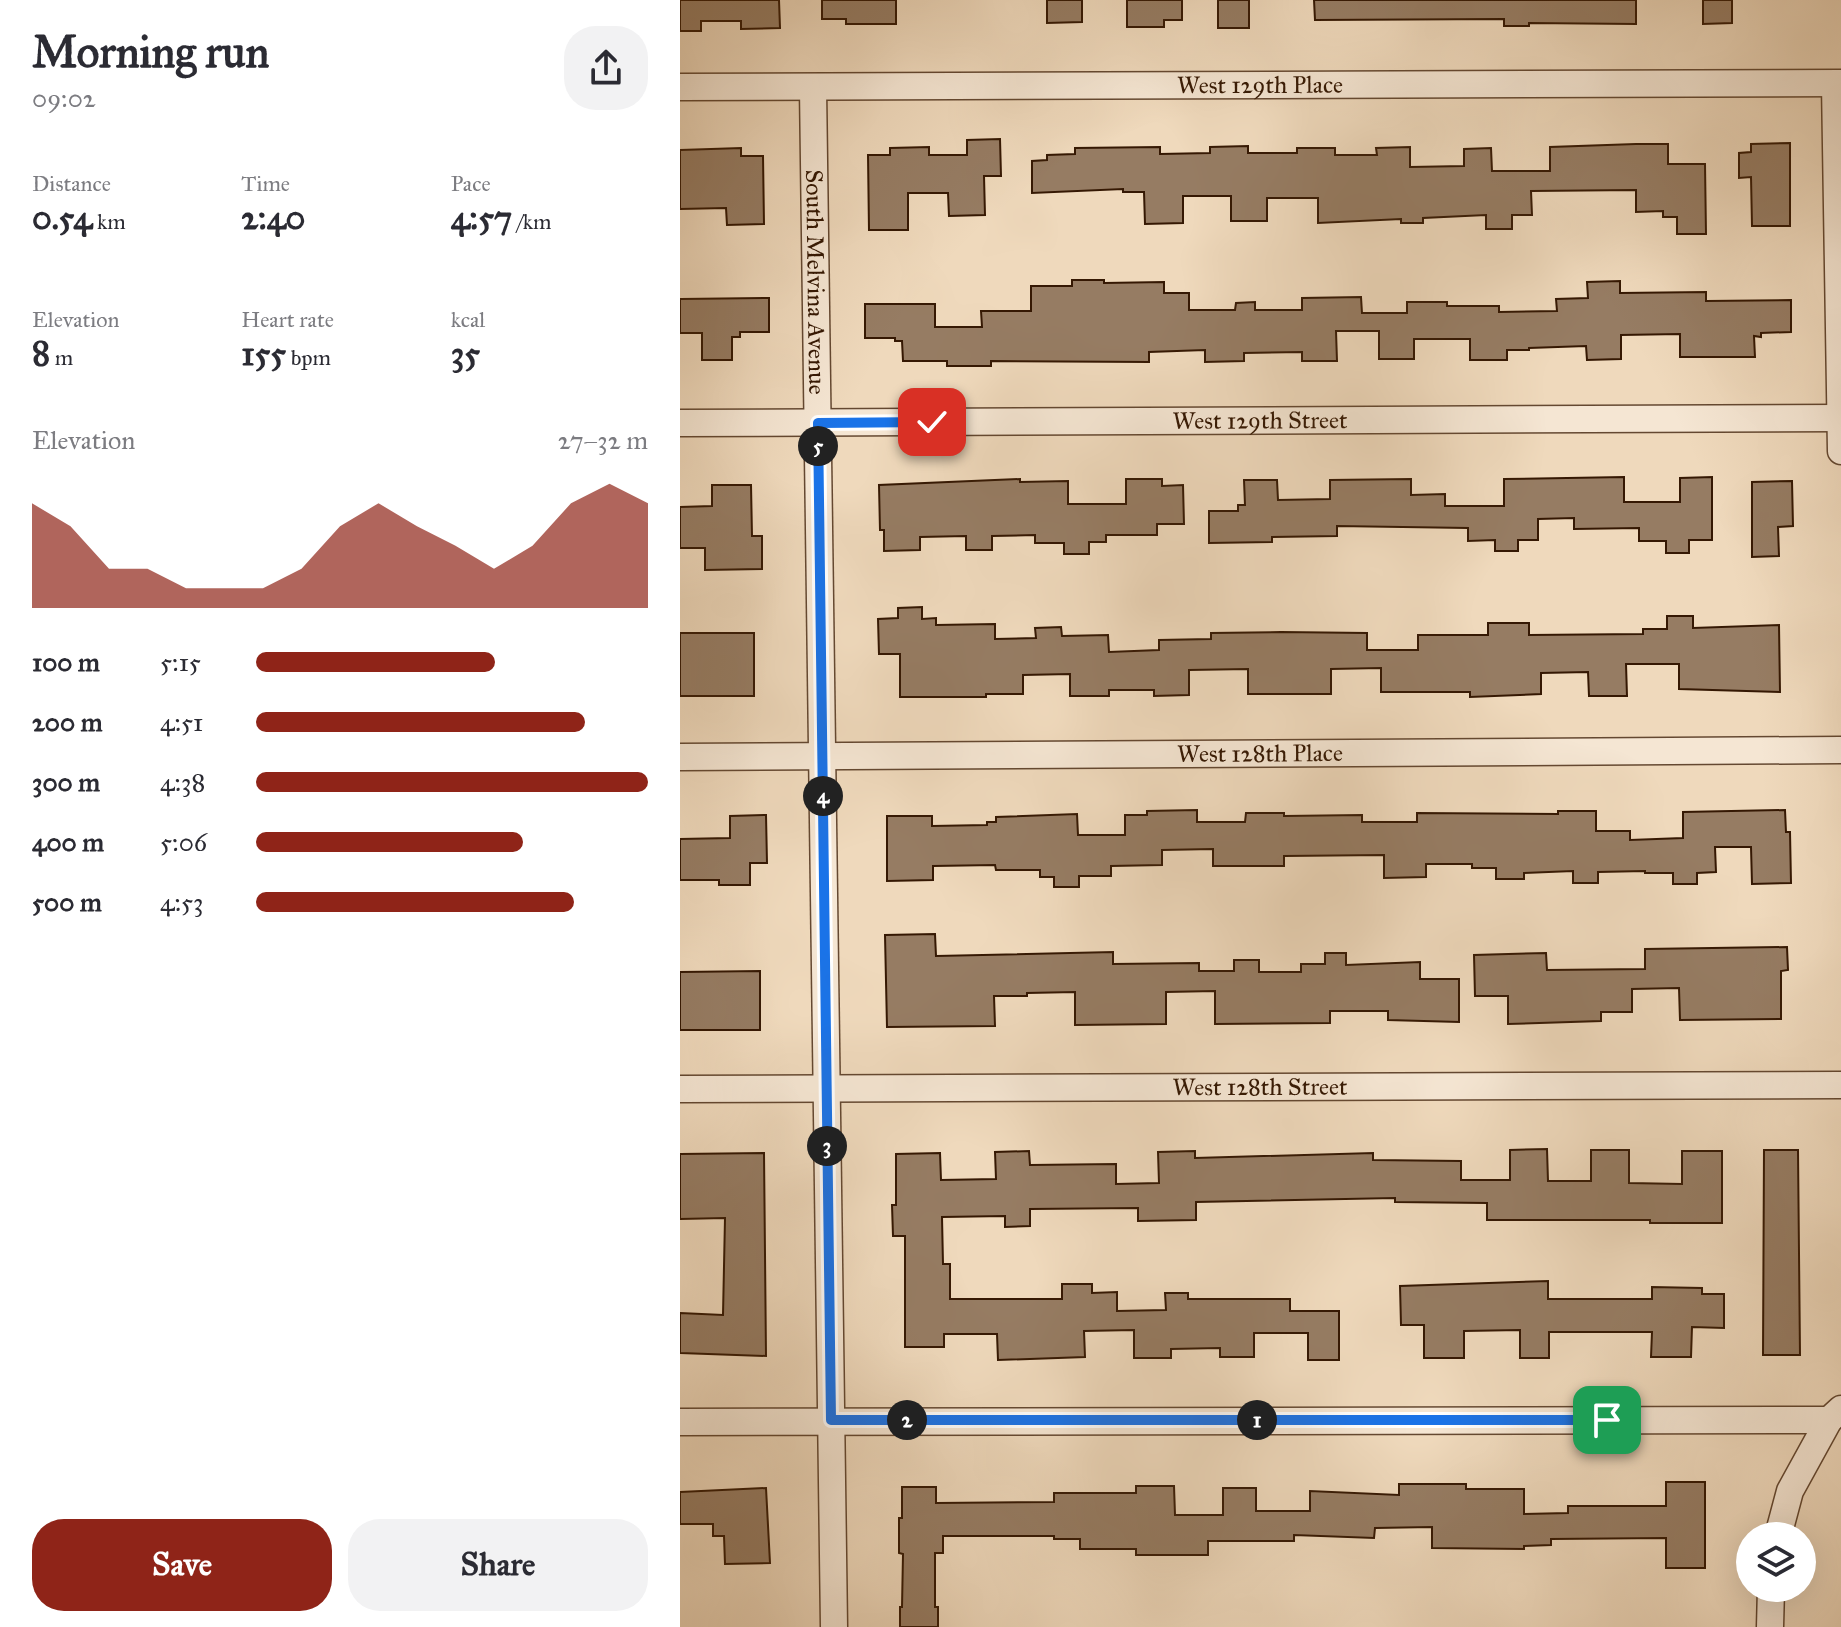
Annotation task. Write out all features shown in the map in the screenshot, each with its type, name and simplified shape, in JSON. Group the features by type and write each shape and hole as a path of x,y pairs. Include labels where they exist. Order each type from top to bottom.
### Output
{"street":[{"name":"West 129th Place","path":"680,87 1838,84"},
{"path":"1838,84 1841,451"},
{"name":"South Melvina Avenue","path":"813,88 834,1627"},
{"name":"West 129th Street","path":"680,423 1840,418"},
{"name":"West 128th Place","path":"680,757 1841,750"},
{"name":"West 128th Street","path":"680,1089 1841,1085"},
{"path":"680,1422 1835,1415"},
{"path":"1782,1522 1790,1491 1835,1415"},
{"path":"1770,1627 1771,1602"}],"building":[{"path":"680,0 779,0 780,28 741,29 741,21 701,21 701,31 680,31"},
{"path":"822,0 896,0 896,24 846,24 846,19 822,19"},
{"path":"1047,0 1082,0 1082,22 1047,23"},
{"path":"1127,0 1182,0 1182,20 1164,20 1164,27 1127,27"},
{"path":"1218,0 1249,0 1249,28 1218,28"},
{"path":"1314,0 1636,0 1636,24 1529,23 1529,26 1504,26 1504,19 1315,20"},
{"path":"1703,0 1732,0 1732,23 1703,24"},
{"path":"1000,139 1001,176 984,176 985,215 949,216 948,193 908,193 908,230 869,230 868,155 890,155 890,148 929,147 929,155 967,155 967,140"},
{"path":"1790,143 1790,226 1752,226 1751,177 1739,178 1739,153 1751,152 1751,144"},
{"path":"1668,144 1668,164 1705,164 1706,234 1677,234 1677,217 1663,217 1663,211 1636,212 1636,190 1531,191 1532,215 1512,215 1512,229 1486,229 1486,215 1423,218 1423,223 1401,223 1401,219 1318,223 1318,198 1267,198 1267,221 1231,221 1231,196 1183,196 1183,223 1145,224 1144,192 1123,192 1123,189 1032,193 1032,161 1047,160 1047,155 1075,154 1075,148 1160,147 1160,154 1210,153 1210,147 1248,146 1248,153 1297,153 1297,148 1335,148 1335,155 1377,155 1376,148 1410,147 1410,167 1464,166 1464,149 1491,148 1492,171 1550,171 1550,147"},
{"path":"741,148 741,156 763,156 764,224 727,225 726,208 680,209 680,150"},
{"path":"1072,280 1164,282 1164,293 1189,293 1189,310 1235,310 1236,303 1255,302 1255,310 1302,310 1302,298 1361,297 1362,313 1407,313 1407,302 1499,306 1499,312 1557,311 1556,299 1588,298 1587,282 1620,281 1620,293 1706,292 1706,301 1791,300 1791,332 1754,336 1755,357 1680,357 1680,334 1621,335 1621,359 1587,360 1586,346 1507,350 1507,360 1470,360 1470,339 1414,339 1414,359 1379,359 1379,331 1336,331 1337,361 1302,361 1302,352 1244,353 1244,361 1205,362 1205,350 1149,352 1149,362 991,361 991,366 947,366 947,361 903,361 902,341 895,341 895,338 865,338 865,304 935,304 935,327 982,327 981,311 1031,311 1031,286 1072,286"},
{"path":"769,298 769,332 740,332 740,337 732,337 732,360 702,360 702,333 680,333 680,299"},
{"path":"1624,477 1624,502 1680,502 1680,478 1712,477 1712,540 1689,540 1689,553 1666,553 1666,541 1639,541 1639,528 1574,529 1574,518 1538,519 1538,540 1518,540 1518,551 1495,551 1495,540 1468,541 1468,528 1337,526 1337,536 1272,537 1272,542 1209,543 1209,511 1238,511 1238,505 1245,505 1244,480 1277,480 1278,500 1330,499 1330,480 1411,479 1411,495 1445,494 1445,506 1504,506 1504,479"},
{"path":"1020,479 1020,482 1068,481 1068,504 1126,504 1126,479 1162,479 1162,486 1183,485 1184,524 1157,524 1157,535 1106,535 1106,542 1089,542 1089,554 1064,554 1064,543 1035,543 1035,535 992,536 992,550 966,550 966,536 920,537 920,550 884,551 884,530 880,530 879,485"},
{"path":"1792,481 1793,526 1778,527 1779,556 1752,557 1752,482"},
{"path":"712,485 751,485 752,536 762,536 762,569 705,570 705,548 680,548 680,507 712,506"},
{"path":"922,607 922,619 936,618 936,625 995,624 995,639 1036,638 1035,628 1061,627 1062,636 1108,635 1109,652 1159,650 1159,640 1211,639 1211,633 1281,632 1367,633 1367,650 1418,650 1418,635 1488,635 1488,623 1529,623 1529,635 1643,634 1643,629 1667,629 1667,616 1693,616 1693,628 1779,625 1780,692 1679,689 1679,664 1626,664 1627,696 1589,696 1588,672 1541,673 1541,694 1470,697 1470,692 1381,692 1381,668 1331,669 1331,694 1248,694 1248,669 1189,670 1189,695 1154,696 1154,690 1109,690 1109,696 1070,696 1070,674 1023,675 1023,694 900,697 900,654 879,654 878,619 898,618 898,608"},
{"path":"680,633 754,633 754,696 680,696"},
{"path":"1197,810 1197,822 1245,822 1246,813 1362,815 1362,822 1417,822 1417,813 1558,814 1558,811 1596,811 1596,831 1630,831 1630,840 1683,838 1683,812 1785,810 1786,832 1790,832 1791,883 1752,884 1751,847 1715,847 1716,872 1697,873 1697,884 1673,884 1673,873 1645,871 1598,872 1598,883 1573,883 1573,871 1524,873 1524,879 1496,879 1496,868 1472,868 1472,864 1426,864 1426,877 1384,878 1384,855 1284,856 1284,866 1213,866 1213,849 1162,850 1162,865 1111,866 1111,876 1079,876 1079,887 1054,887 1054,877 1040,877 1040,870 996,870 995,865 933,866 933,880 887,881 887,816 932,816 932,826 987,825 987,822 996,822 996,817 1077,814 1078,835 1125,835 1125,815 1147,815 1147,811"},
{"path":"766,815 767,863 750,863 750,885 719,885 719,880 680,880 680,839 730,838 730,816"},
{"path":"935,934 936,956 1113,952 1113,964 1199,963 1199,971 1234,971 1234,960 1259,960 1259,972 1301,972 1301,964 1325,964 1325,953 1346,953 1346,965 1420,962 1420,979 1459,979 1459,1022 1388,1020 1388,1011 1330,1011 1330,1023 1215,1024 1215,991 1166,992 1166,1024 1075,1025 1075,992 994,996 995,1026 887,1027 885,935"},
{"path":"1787,947 1788,970 1781,971 1781,1019 1680,1020 1679,988 1632,989 1632,1012 1601,1012 1601,1021 1508,1024 1508,996 1475,996 1474,955 1546,953 1547,970 1645,969 1645,949"},
{"path":"760,971 760,1030 680,1030 680,972"},
{"path":"1547,1149 1548,1181 1591,1181 1591,1150 1629,1150 1629,1183 1682,1184 1682,1151 1722,1151 1722,1223 1487,1220 1487,1203 1395,1202 1395,1198 1196,1202 1196,1220 1138,1221 1138,1208 1030,1209 1030,1226 1005,1227 1005,1216 942,1217 943,1264 950,1264 950,1299 1062,1299 1062,1284 1092,1284 1092,1293 1117,1292 1117,1311 1166,1310 1165,1293 1188,1293 1188,1299 1290,1299 1290,1311 1339,1311 1339,1360 1308,1360 1308,1333 1254,1333 1254,1357 1220,1357 1220,1348 1171,1349 1171,1358 1134,1358 1134,1330 1084,1331 1085,1357 998,1360 997,1334 944,1334 944,1347 905,1347 905,1236 893,1236 896,1154 940,1153 941,1180 996,1179 995,1152 1029,1151 1030,1165 1116,1164 1116,1184 1159,1183 1158,1152 1195,1151 1195,1158 1373,1153 1373,1160 1461,1161 1461,1180 1510,1180 1510,1150"},
{"path":"1764,1150 1798,1150 1800,1355 1763,1355"},
{"path":"764,1153 766,1356 680,1353 680,1313 723,1315 725,1218 680,1219 680,1154"},
{"path":"1548,1281 1548,1299 1652,1299 1652,1287 1702,1288 1702,1294 1724,1294 1724,1328 1692,1327 1691,1357 1651,1357 1652,1332 1549,1332 1549,1358 1520,1358 1520,1330 1464,1331 1464,1358 1424,1358 1424,1325 1401,1325 1400,1286"},
{"path":"1666,1482 1705,1482 1705,1568 1666,1568 1666,1538 1551,1539 1551,1545 1524,1546 1524,1549 1432,1548 1432,1527 1375,1528 1374,1538 1294,1535 1294,1541 1208,1541 1208,1555 1136,1555 1136,1549 1080,1549 1080,1539 1054,1539 1054,1536 943,1536 943,1553 935,1553 938,1627 900,1627 903,1554 899,1553 899,1518 902,1518 902,1487 936,1487 936,1503 1054,1502 1054,1493 1136,1493 1136,1486 1174,1486 1175,1515 1223,1515 1223,1488 1256,1488 1256,1511 1310,1511 1310,1491 1399,1495 1399,1484 1466,1484 1466,1489 1524,1489 1524,1514 1568,1513 1568,1506 1666,1506"},
{"path":"766,1488 770,1563 725,1564 724,1536 713,1536 713,1524 680,1524 680,1492"}],"route":[{"path":"932,422 818,423 831,1420 1607,1420"}]}
